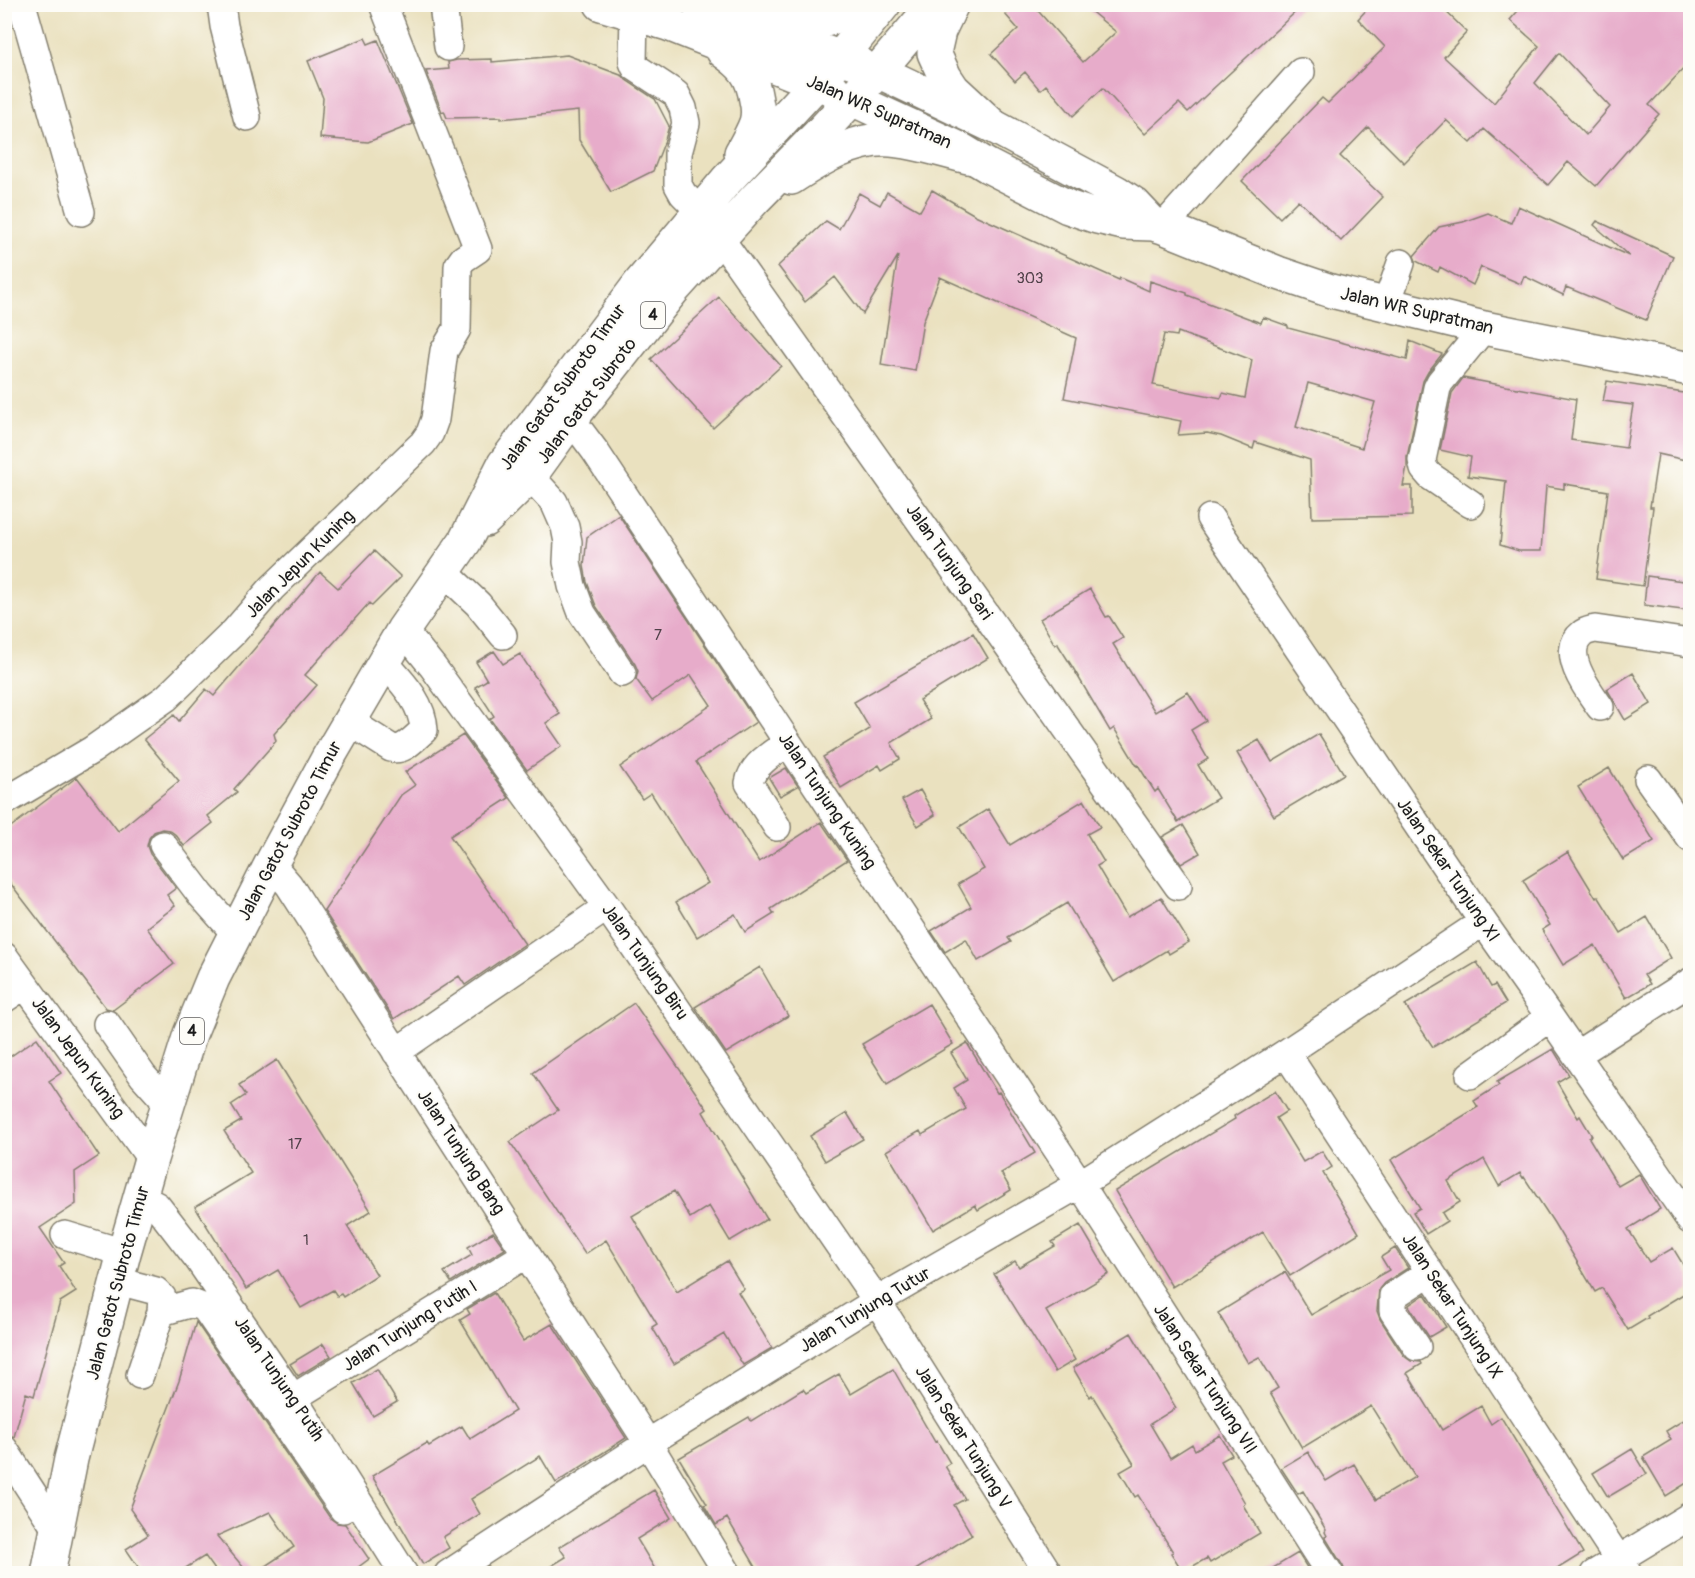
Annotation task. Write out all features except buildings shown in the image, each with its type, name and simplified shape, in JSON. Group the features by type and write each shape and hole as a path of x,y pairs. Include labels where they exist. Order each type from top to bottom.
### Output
{"main road":[{"name":"Jalan WR Supratman","path":"601,4 668,24 817,83 960,149 1068,207 1097,217 1123,223 1158,225 1278,273 1331,291 1484,328 1690,369"},
{"name":"Jalan WR Supratman","path":"699,4 783,38 878,71 993,126 1116,192 1158,225"},
{"path":"710,4 799,22 816,23 841,16 858,4"},
{"name":"4","path":"726,181 841,57 884,4"},
{"name":"4","path":"852,99 935,4"},
{"path":"952,4 939,31 934,53 945,78 953,89 993,126"},
{"name":"4","path":"708,40 737,61 749,75 758,108 754,128 726,181"},
{"name":"Jalan Gatot Subroto","path":"465,541 530,476 571,419 672,291 719,237 852,99"},
{"path":"755,199 812,165 869,141 892,140 973,158"},
{"name":"Jalan Gatot Subroto Timur","path":"48,1574 71,1459 140,1197 190,1034 213,978 328,758 403,630 465,541 504,464 641,282 726,181"}],"street":[{"path":"22,4 81,212"},
{"path":"221,4 224,26 247,117"},
{"name":"Jalan Jepun Kuning","path":"4,802 92,750 166,698 234,632 272,588 430,433 435,419 444,351 457,329 458,266 463,259 478,249 382,4"},
{"path":"443,4 448,46"},
{"path":"634,13 633,62 635,67 676,94 683,108 686,123 678,153 678,185 683,194 700,211"},
{"path":"1158,225 1301,72"},
{"name":"Jalan Tunjung Sari","path":"719,237 1178,886"},
{"path":"1387,303 1401,263"},
{"path":"1471,504 1430,476 1424,469 1422,460 1437,388 1484,328"},
{"name":"Jalan Tunjung Kuning","path":"571,419 595,451 1080,1184"},
{"path":"530,476 554,502 565,527 568,542 567,562 572,586 582,613 622,673"},
{"name":"Jalan Sekar Tunjung XI","path":"1210,518 1483,922 1690,1220"},
{"path":"443,571 478,604 503,635"},
{"path":"1600,706 1586,687 1573,656 1576,640 1583,632 1595,629 1690,643"},
{"name":"Jalan Tunjung Biru","path":"403,630 433,667 607,908 878,1301"},
{"path":"350,722 397,750 424,730 424,718 407,688 385,663"},
{"path":"777,827 749,783 750,776 756,768 789,743"},
{"path":"1648,779 1690,838"},
{"path":"163,845 201,895 235,933"},
{"name":"Jalan Tunjung Bang","path":"271,864 289,885 527,1254 648,1443 728,1574"},
{"path":"396,1052 607,908"},
{"name":"Jalan Tunjung Tutur","path":"448,1574 648,1443 878,1301 1080,1184 1286,1053 1483,922"},
{"name":"Jalan Jepun Kuning","path":"4,956 15,992 151,1159"},
{"path":"1576,1055 1690,982"},
{"path":"1470,1075 1550,1017"},
{"path":"107,1023 143,1076 169,1105"},
{"name":"Jalan Sekar Tunjung IX","path":"1286,1053 1623,1566"},
{"name":"Jalan Sekar Tunjung VII","path":"1080,1184 1330,1574"},
{"name":"Jalan Tunjung Putih","path":"140,1197 157,1206 198,1259 293,1398 404,1574"},
{"path":"65,1235 121,1267 156,1291 162,1298 161,1312 140,1375"},
{"name":"Jalan Tunjung Putih I","path":"293,1398 527,1254"},
{"path":"1417,1347 1393,1311 1393,1296 1431,1272"},
{"name":"Jalan Sekar Tunjung V","path":"878,1301 1049,1574"},
{"path":"161,1312 192,1303 205,1308 343,1509"},
{"path":"4,1449 56,1530"},
{"path":"1594,1574 1623,1566 1690,1516"}]}
